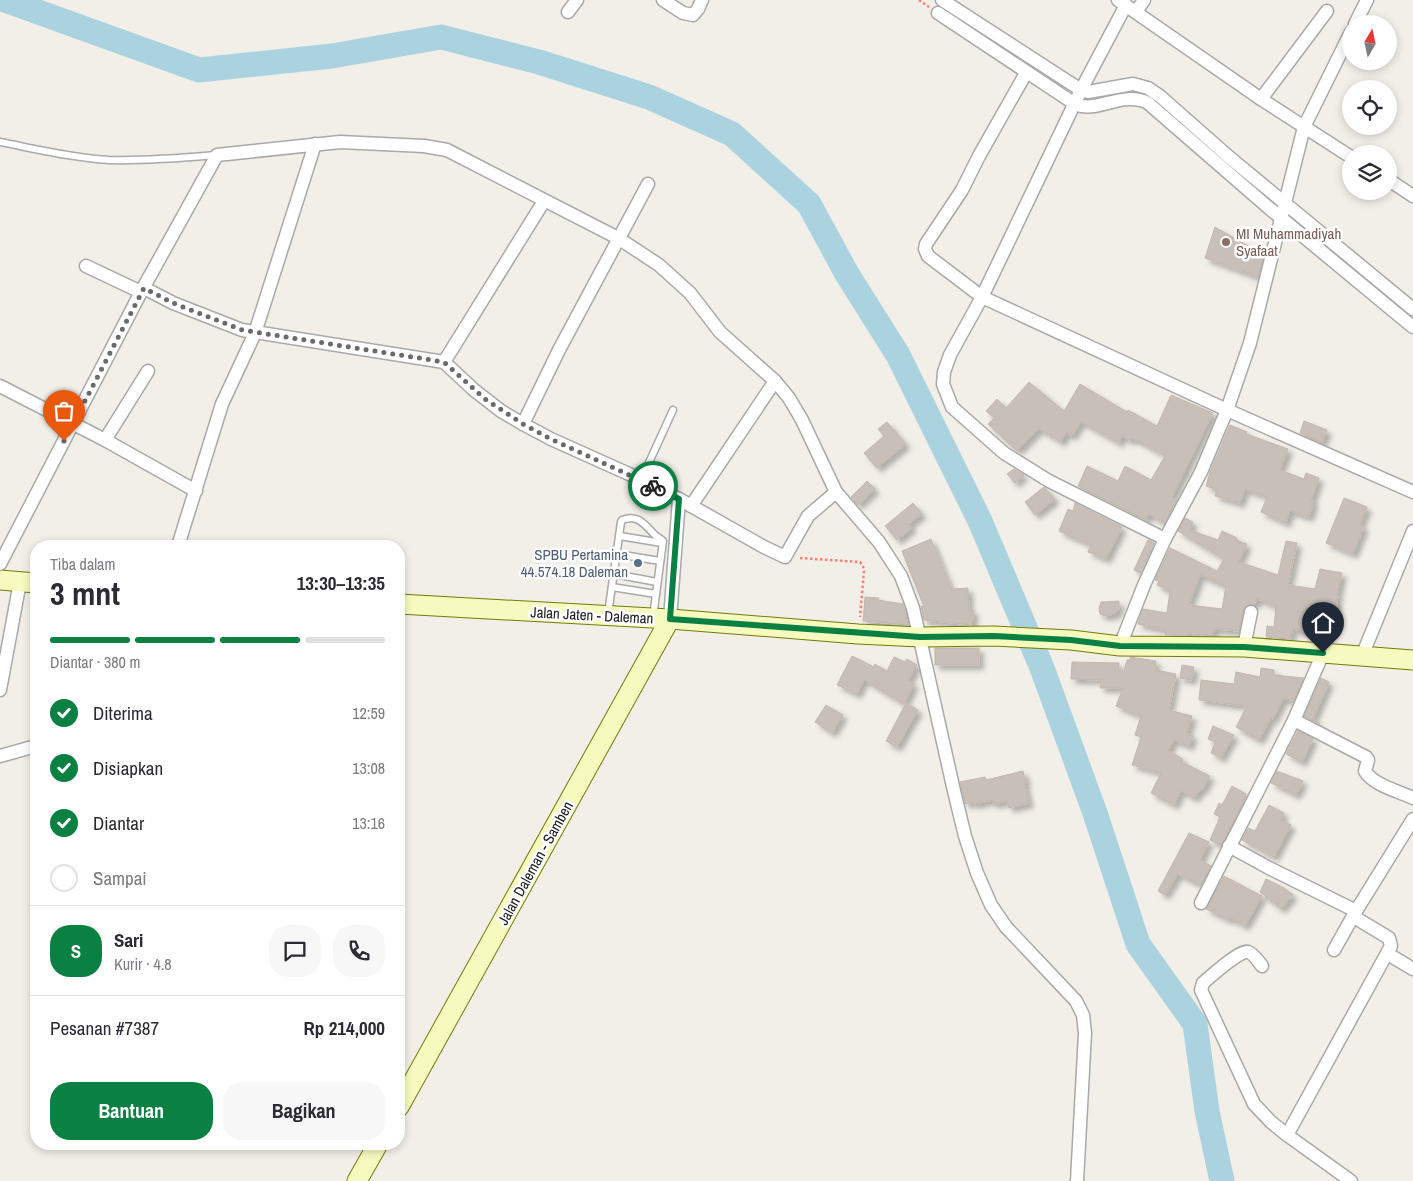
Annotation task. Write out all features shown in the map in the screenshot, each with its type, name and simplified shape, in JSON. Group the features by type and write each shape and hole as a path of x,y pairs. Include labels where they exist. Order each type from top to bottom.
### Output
{"main road":[{"path":"0,580 28,582"},
{"name":"Jalan Jaten - Daleman","path":"405,604 608,615 858,634 920,637 994,636 1071,640 1120,646 1244,647 1413,660"},
{"name":"Jalan Daleman - Samben","path":"405,1096 661,619"},
{"path":"357,1181 375,1150"}],"street":[{"path":"568,12 577,0"},
{"path":"663,0 683,13 693,15 702,0"},
{"path":"1144,0 1127,6 1078,97 982,297 950,355 944,372 943,384 952,407 1004,453 1049,481 1165,539"},
{"path":"1360,15 1367,0"},
{"path":"943,4 1026,73 1078,97"},
{"path":"943,4 1078,97"},
{"path":"1127,6 1261,99 1342,151"},
{"path":"1261,99 1328,11"},
{"path":"1120,646 1144,585 1165,539 1201,472 1227,410 1250,343 1304,127 1342,50"},
{"path":"1026,73 962,190 926,244 925,249 931,258 982,297 1227,410 1413,492"},
{"path":"1078,97 1088,92 1133,84 1148,88 1283,209 1373,285 1413,327"},
{"path":"0,564 143,290 217,155 340,142 436,147 453,153 542,205 617,241 659,265 686,288 725,337 772,384 789,398 802,420 836,492 879,542 892,561 907,592 920,637 965,836 977,873 991,905 1006,927 1076,1001 1083,1016 1086,1033 1077,1181"},
{"path":"180,540 222,404 255,333 315,144"},
{"path":"523,424 559,350 648,184"},
{"path":"1397,185 1413,196"},
{"path":"444,362 542,205"},
{"path":"86,266 242,330 444,362 485,399 523,424 679,499 785,557 808,516 836,492"},
{"path":"1373,285 1413,309"},
{"path":"105,440 148,371"},
{"path":"691,506 772,384"},
{"path":"0,386 105,440 196,491"},
{"path":"661,619 679,499"},
{"path":"1362,656 1413,532"},
{"path":"0,690 28,582"},
{"path":"1244,647 1251,612"},
{"path":"1201,903 1294,720 1323,653"},
{"path":"1294,720 1366,756 1368,760 1364,768 1367,775 1413,798"},
{"path":"0,756 30,748"},
{"path":"1334,950 1411,827"},
{"path":"1230,846 1269,868 1322,893 1389,938 1391,946 1287,1135"},
{"path":"1262,966 1249,952 1246,951 1238,954 1203,983 1200,990 1254,1104 1287,1135 1351,1181"},
{"path":"1388,954 1413,968"}],"lane":[{"path":"0,142 83,158 109,160 145,160 217,155"},
{"path":"641,480 674,410"},
{"path":"608,615 621,522 630,518 644,522 654,535 662,540 656,594 661,619"},
{"path":"620,536 662,543"},
{"path":"617,554 660,561"},
{"path":"614,574 658,582"},
{"path":"612,587 656,594"}],"path":[{"path":"785,557 860,562 864,571 858,634"}],"building":[{"name":"MI Muhammadiyah Syafaat","path":"1215,227 1264,255 1258,277 1205,258"},
{"path":"1029,382 1064,411 1080,384 1127,412 1128,410 1157,426 1171,395 1213,413 1172,497 1177,500 1164,523 1149,514 1146,520 1078,486 1087,466 1118,481 1125,466 1151,480 1165,456 1153,449 1132,438 1131,441 1122,436 1119,443 1081,422 1072,436 1066,433 1061,442 1039,429 1017,451 988,424 994,418 986,411 997,399 1006,408"},
{"path":"1304,421 1327,430 1322,443 1300,433"},
{"path":"887,422 906,444 877,468 864,453 884,436 878,429"},
{"path":"1230,425 1247,432 1246,434 1288,449 1280,470 1304,479 1306,473 1319,478 1311,501 1314,501 1309,517 1290,511 1286,523 1261,512 1267,497 1245,489 1240,503 1215,496 1217,490 1206,486"},
{"path":"1014,469 1024,475 1015,483 1007,474"},
{"path":"867,481 875,489 858,505 851,497"},
{"path":"1044,487 1055,499 1035,515 1025,502"},
{"path":"1344,498 1367,507 1360,525 1364,527 1353,554 1326,543"},
{"path":"913,503 922,514 909,524 912,528 897,540 885,526"},
{"path":"1075,503 1122,527 1106,559 1088,552 1091,545 1059,531 1068,509 1073,511"},
{"path":"1185,518 1193,522 1190,530 1218,540 1222,531 1237,538 1236,540 1247,544 1239,562 1278,575 1286,541 1297,543 1288,585 1315,589 1320,569 1342,573 1337,595 1335,619 1317,616 1315,633 1292,629 1291,639 1266,637 1267,626 1274,627 1276,606 1257,599 1254,605 1249,604 1244,607 1239,631 1214,629 1213,636 1187,633 1187,635 1165,635 1166,630 1138,624 1143,609 1167,613 1170,591 1157,585 1159,581 1155,580 1170,548 1217,571 1224,559 1178,531","holes":["1200,575 1226,586 1222,609 1189,605"]},
{"path":"931,539 951,589 968,588 969,610 974,611 972,625 924,620 921,606 924,607 902,551"},
{"path":"1148,540 1154,543 1140,573 1134,570"},
{"path":"865,597 879,598 878,600 903,604 908,625 863,621"},
{"path":"1119,601 1119,609 1115,614 1105,616 1100,614 1101,602"},
{"path":"935,648 979,648 979,665 935,665"},
{"path":"852,656 874,667 875,664 887,671 894,657 905,662 907,659 917,665 908,681 914,684 904,704 864,680 857,694 837,685"},
{"path":"1130,657 1156,661 1155,670 1176,674 1169,710 1192,716 1187,733 1193,736 1189,746 1174,740 1168,751 1183,759 1182,762 1210,776 1203,789 1194,798 1181,791 1174,805 1151,793 1161,773 1132,765 1141,737 1135,735 1141,716 1116,706 1123,688 1100,688 1101,680 1071,679 1072,662 1119,663 1119,671 1124,671 1127,660 1130,660"},
{"path":"1182,665 1194,667 1192,680 1180,678"},
{"path":"1261,668 1274,670 1274,675 1304,678 1294,700 1283,699 1259,740 1236,727 1247,706 1199,700 1201,680 1234,684 1236,672 1260,677"},
{"path":"1321,678 1329,682 1313,719 1320,724 1304,716"},
{"path":"906,703 918,710 897,747 886,741"},
{"path":"826,705 843,715 832,733 815,722"},
{"path":"1213,726 1234,735 1221,758 1211,753 1215,742 1208,739"},
{"path":"1298,731 1313,739 1302,762 1286,754"},
{"path":"1023,771 1029,803 1009,808 1007,801 993,804 993,800 965,804 960,782 985,777 986,780"},
{"path":"1277,771 1303,781 1296,795 1271,783"},
{"path":"1232,786 1246,794 1221,845 1210,840 1220,817 1214,814 1219,803 1222,805"},
{"path":"1269,805 1284,813 1281,820 1291,825 1274,857 1242,840 1248,828 1255,831"},
{"path":"1189,833 1209,842 1200,860 1211,866 1201,885 1178,874 1165,895 1158,891"},
{"path":"1224,876 1262,896 1245,926 1206,909"},
{"path":"1266,879 1293,895 1281,909 1260,892"}],"waterway":[{"path":"5,0 199,70 332,56 441,37 539,62 649,97 732,134 809,204 847,274 898,355 980,521 1042,668 1095,813 1138,944 1195,1024 1207,1111 1222,1181"}],"way so far":[{"path":"64,441 144,288 173,303 242,330 444,362 474,390 501,411 551,439 653,486"}],"place":[{"name":"MI Muhammadiyah Syafaat","path":"1226,242"},
{"name":"SPBU Pertamina 44.574.18 Daleman","path":"638,563"}],"route":[{"path":"653,486 679,499 670,619 858,634 920,637 994,636 1071,640 1120,646 1244,647 1323,653"}]}
